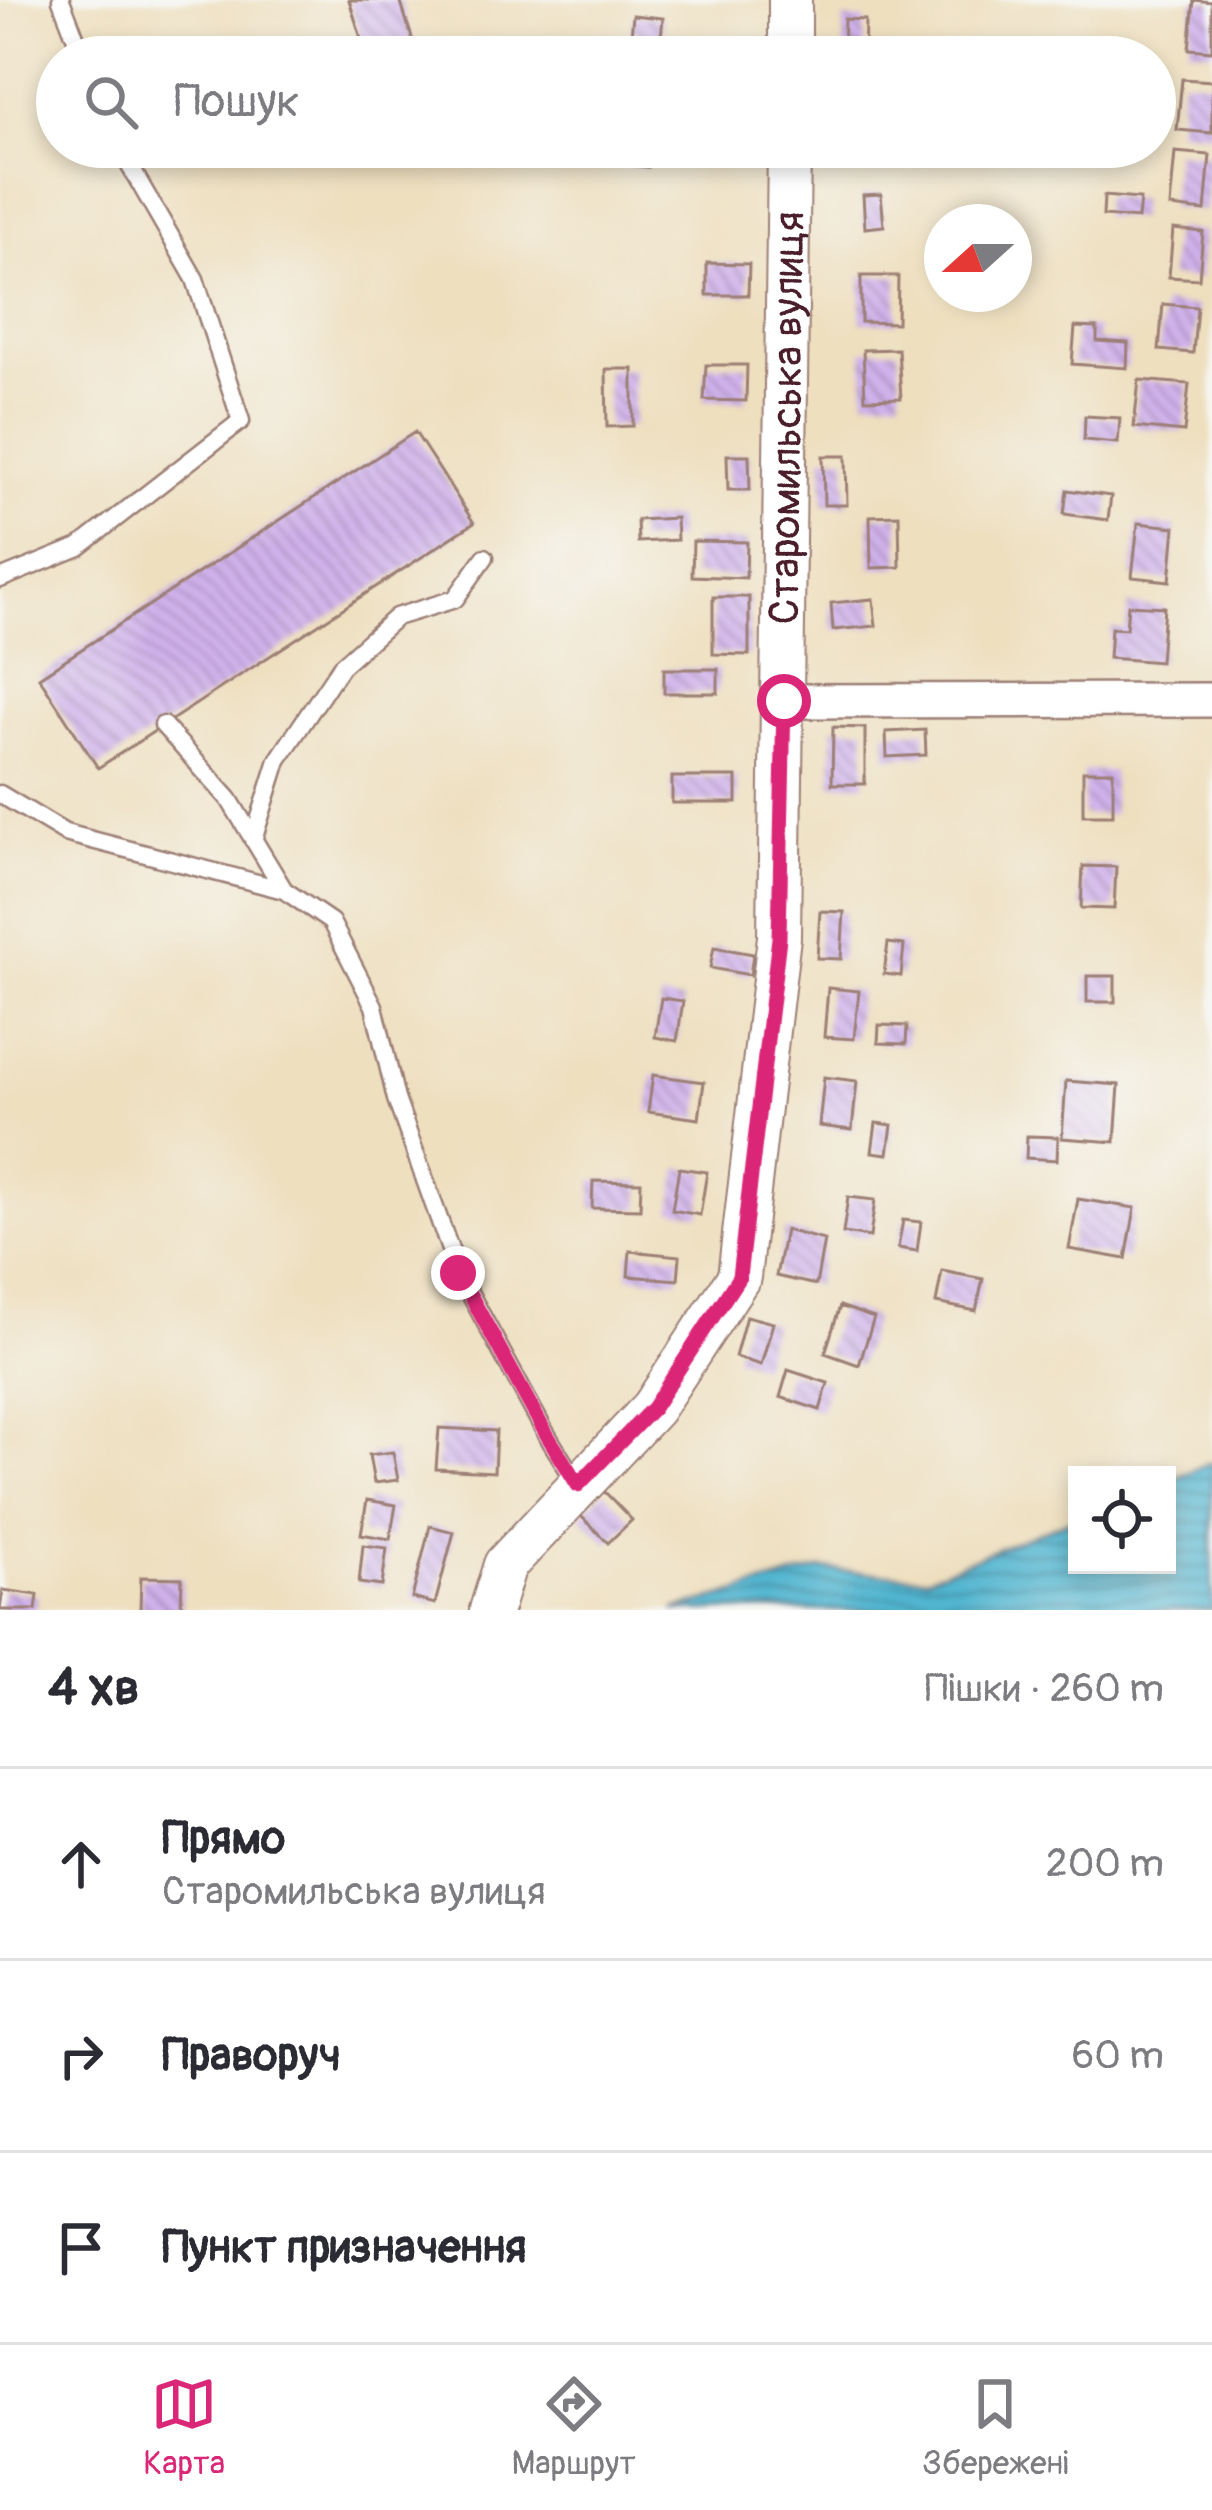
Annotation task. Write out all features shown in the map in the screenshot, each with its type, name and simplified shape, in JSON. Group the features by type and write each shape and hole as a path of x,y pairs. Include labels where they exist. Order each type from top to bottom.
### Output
{"street":[{"path":"790,0 790,36"},
{"name":"Старомильська вулиця","path":"491,1610 505,1564 653,1408 739,1277 779,938 789,168"},
{"path":"784,701 1212,700"}],"lane":[{"path":"61,0 75,36"},
{"path":"0,579 79,547 242,421 195,279 130,168"},
{"path":"253,840 278,760 341,666 396,617 455,598 485,557"},
{"path":"164,725 229,799 284,890"},
{"path":"0,794 65,832 284,890 331,922 374,1006 396,1099 458,1273 578,1485"}],"water":[{"path":"1212,1462 1212,1610 674,1610 820,1569 928,1577 1068,1521 1068,1574 1176,1574 1176,1477"}],"building":[{"path":"349,0 400,0 411,36 360,36"},
{"path":"1194,0 1212,2 1212,51 1189,49"},
{"path":"633,15 663,18 661,36 631,36"},
{"path":"844,19 865,20 865,36 844,36"},
{"path":"1182,79 1212,81 1212,133 1177,130"},
{"path":"1176,152 1210,155 1205,211 1170,207"},
{"path":"881,194 884,226 865,228 863,195"},
{"path":"1104,196 1140,199 1138,219 1103,216"},
{"path":"1173,229 1203,232 1199,279 1169,277"},
{"path":"707,263 749,264 748,295 707,295"},
{"path":"861,276 898,276 897,323 861,322"},
{"path":"1163,304 1197,307 1193,353 1159,350"},
{"path":"1075,327 1097,328 1097,341 1128,343 1127,368 1072,364"},
{"path":"898,349 901,398 865,399 863,350"},
{"path":"706,365 747,365 746,401 704,400"},
{"path":"606,369 633,369 633,426 607,427"},
{"path":"1139,380 1189,384 1184,432 1134,427"},
{"path":"1085,416 1120,418 1118,443 1084,440"},
{"path":"415,432 474,523 98,768 39,677"},
{"path":"727,455 749,455 750,490 728,490"},
{"path":"823,456 846,456 847,505 824,505"},
{"path":"1067,490 1111,496 1108,520 1064,514"},
{"path":"899,515 900,567 871,568 870,516"},
{"path":"676,518 677,540 638,542 637,520"},
{"path":"1138,523 1175,527 1170,581 1132,577"},
{"path":"693,541 747,542 746,578 692,576"},
{"path":"713,597 749,597 749,655 713,654"},
{"path":"873,599 876,626 833,630 831,603"},
{"path":"1128,605 1164,607 1160,662 1109,658 1111,628 1126,629"},
{"path":"664,669 718,669 718,693 664,693"},
{"path":"833,727 865,728 865,784 832,784"},
{"path":"925,730 926,755 887,757 886,732"},
{"path":"1083,771 1113,771 1113,815 1083,815"},
{"path":"672,777 737,777 737,803 672,803"},
{"path":"1083,866 1116,867 1114,909 1081,908"},
{"path":"820,911 844,912 841,959 817,958"},
{"path":"888,943 904,945 901,976 884,974"},
{"path":"714,947 753,954 750,975 710,968"},
{"path":"1087,976 1115,976 1115,1002 1087,1002"},
{"path":"828,988 859,991 854,1039 824,1037"},
{"path":"661,998 683,1001 677,1041 655,1037"},
{"path":"879,1025 907,1026 906,1044 878,1043"},
{"path":"653,1075 704,1082 699,1119 648,1112"},
{"path":"824,1077 857,1081 852,1130 819,1126"},
{"path":"1066,1081 1119,1085 1115,1142 1062,1138"},
{"path":"876,1123 892,1125 888,1154 872,1152"},
{"path":"1027,1136 1058,1137 1057,1160 1026,1158"},
{"path":"679,1168 707,1172 700,1215 672,1210"},
{"path":"593,1181 641,1182 640,1209 592,1208"},
{"path":"848,1197 875,1200 870,1237 843,1233"},
{"path":"1078,1199 1135,1208 1126,1259 1069,1249"},
{"path":"903,1220 921,1222 917,1251 898,1248"},
{"path":"785,1230 824,1240 816,1285 776,1276"},
{"path":"630,1251 680,1256 678,1280 628,1276"},
{"path":"942,1271 983,1279 976,1311 936,1303"},
{"path":"840,1306 874,1318 859,1365 825,1353"},
{"path":"746,1316 773,1323 761,1365 735,1357"},
{"path":"788,1370 828,1383 820,1410 780,1397"},
{"path":"439,1428 496,1431 494,1472 436,1469"},
{"path":"393,1452 398,1480 374,1483 369,1455"},
{"path":"604,1491 632,1520 608,1543 580,1515"},
{"path":"367,1500 396,1505 390,1539 361,1534"},
{"path":"430,1526 454,1532 435,1604 412,1598"},
{"path":"363,1545 387,1548 382,1586 359,1583"},
{"path":"141,1577 182,1578 181,1610 140,1610"},
{"path":"3,1590 38,1595 36,1610 0,1610"}],"route":[{"path":"458,1273 578,1485 653,1408 739,1277 779,938 784,701"}]}
